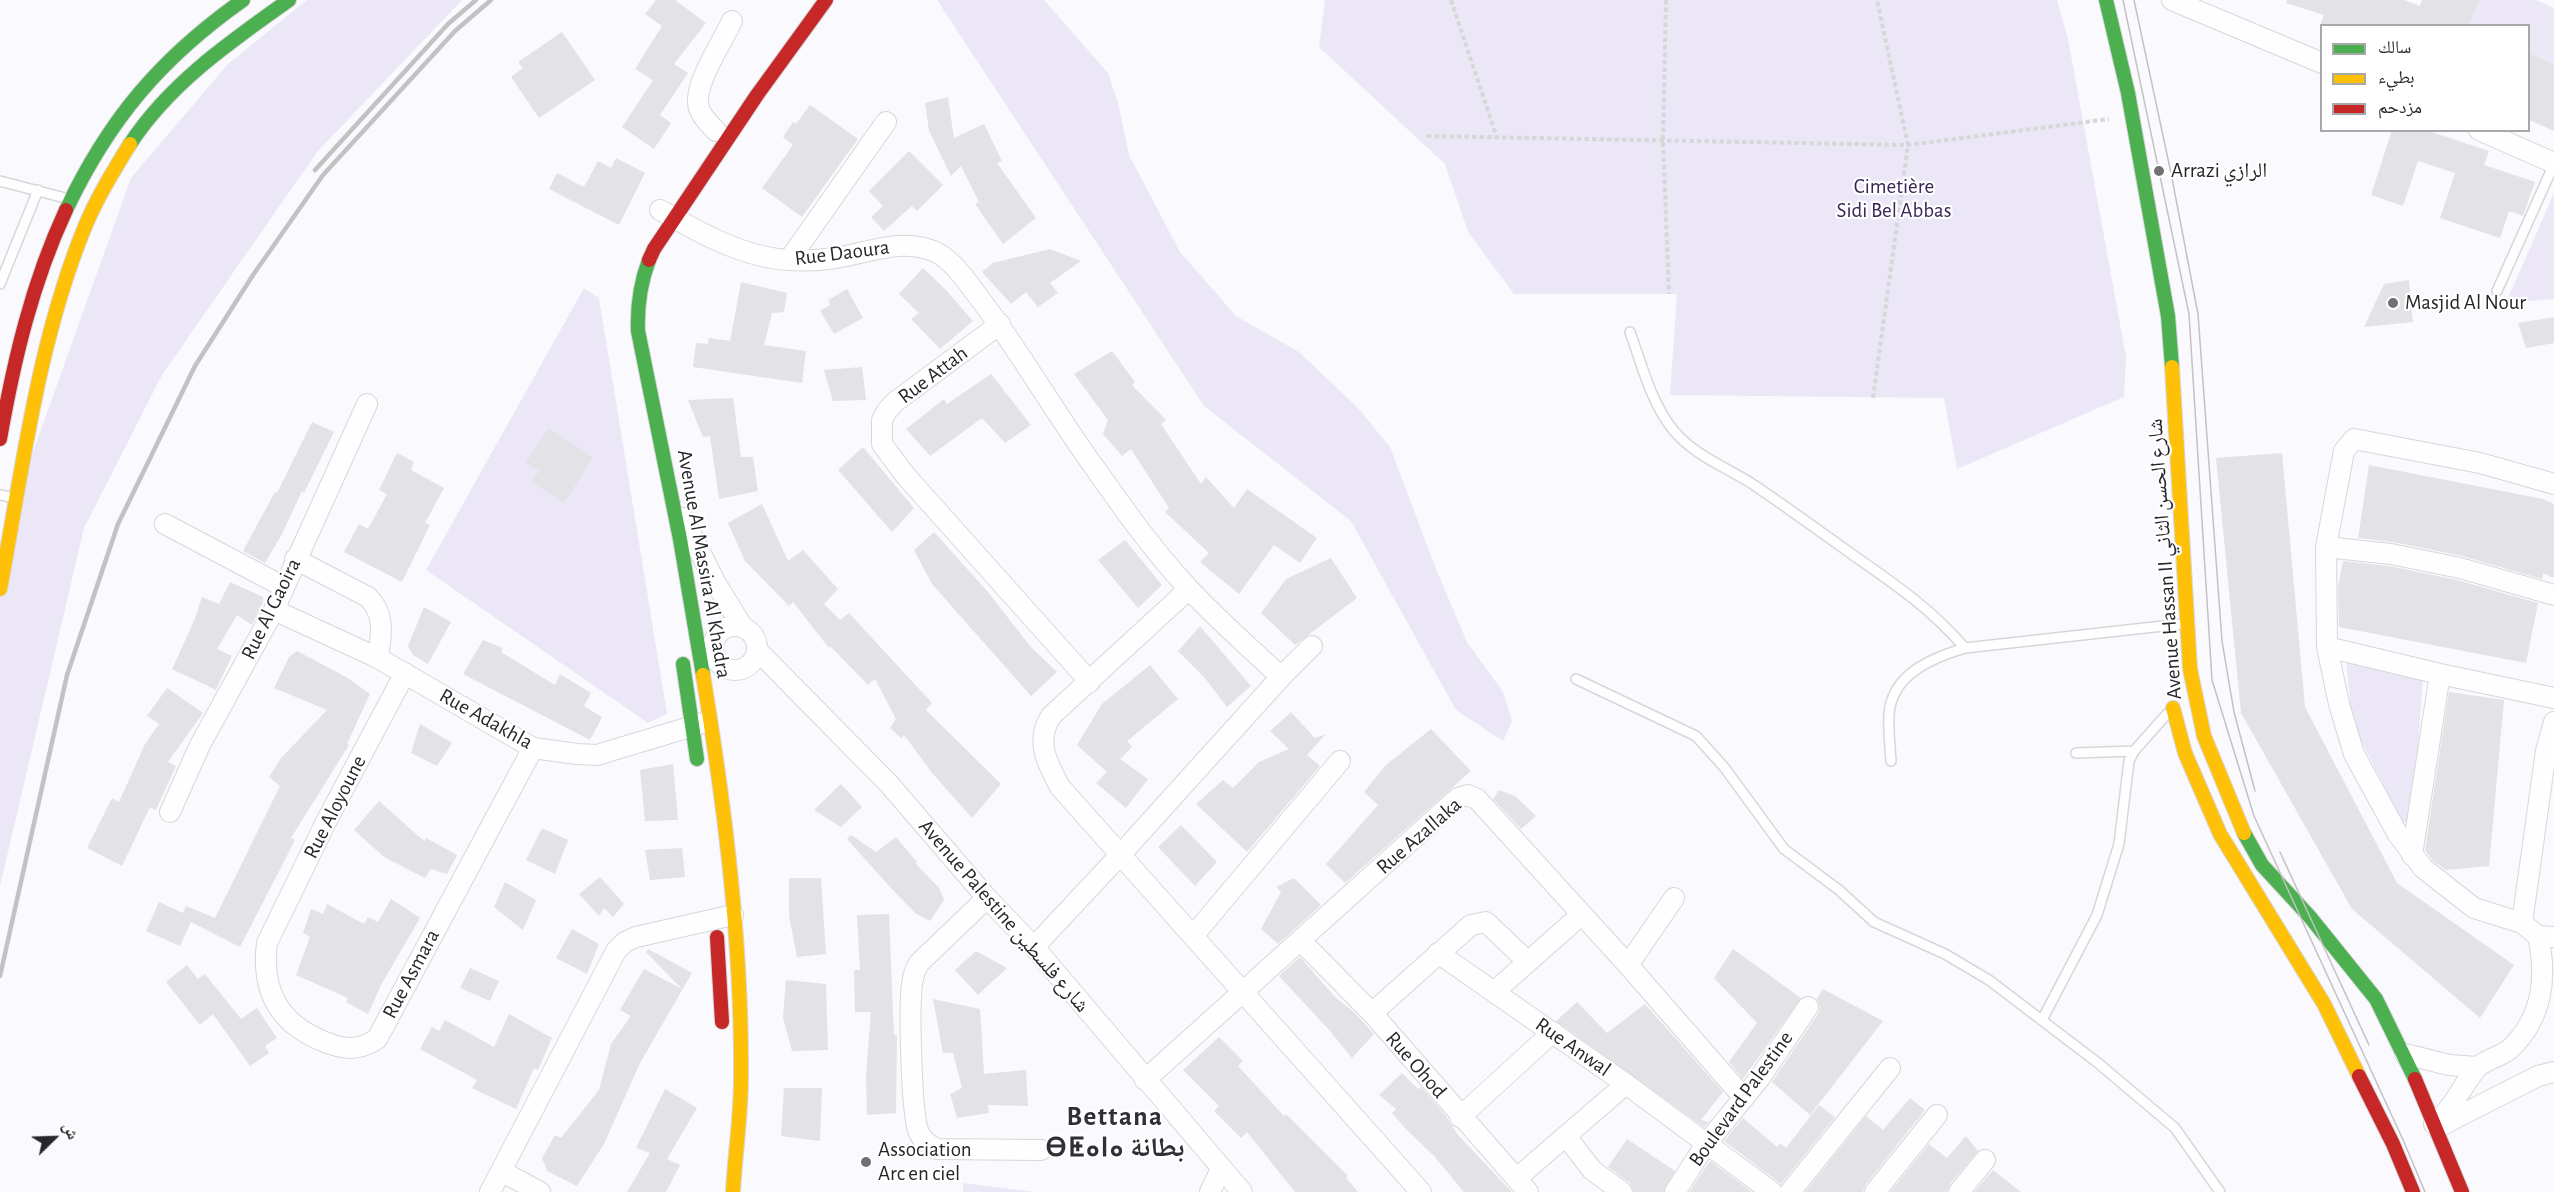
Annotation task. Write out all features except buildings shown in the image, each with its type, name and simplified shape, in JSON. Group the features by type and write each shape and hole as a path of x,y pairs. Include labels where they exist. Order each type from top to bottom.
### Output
{"main road":[{"path":"0,439 25,320 52,243 96,150 146,82 197,33 243,0"},
{"path":"0,589 53,317 77,246 105,185 140,131 163,102 213,56 289,0"},
{"path":"713,136 808,0"},
{"name":"Avenue Al Massira Al Khadra","path":"723,1041 721,913 702,723 669,486 637,314 640,289 663,212 757,95 826,0"},
{"name":"Avenue Hassan II شارع الحسن الثاني","path":"2106,0 2128,93 2168,316 2180,470 2186,623 2193,690 2204,736 2241,828 2262,865 2310,917 2376,999 2405,1054 2462,1192"},
{"path":"623,319 634,382"},
{"name":"Avenue Hassan II شارع الحسن الثاني","path":"2165,619 2167,645"},
{"name":"Avenue Al Massira Al Khadra","path":"693,651 702,723 699,775"},
{"name":"Avenue Hassan II شارع الحسن الثاني","path":"2172,703 2185,753 2220,834 2324,1004 2393,1144 2413,1192"},
{"name":"Avenue Al Massira Al Khadra","path":"721,913 738,976 741,1081 733,1192"}],"street":[{"path":"2172,0 2320,62"},
{"path":"713,136 699,107 698,90 732,21"},
{"path":"789,260 886,122"},
{"path":"2483,132 2554,164"},
{"name":"Rue Daoura","path":"663,212 695,230 758,255 789,260 833,258 904,245 923,247 941,255 957,268 1000,324"},
{"path":"1000,324 1096,470 1140,529 1188,589 1281,677"},
{"name":"Rue Attah","path":"1000,324 896,402 882,420 882,444 905,475 1090,682"},
{"name":"Rue Al Gaoira","path":"170,812 200,745 274,610 367,404"},
{"path":"2435,1126 2477,1067 2511,1049 2528,1028 2544,983 2542,957 2546,936 2522,923 2474,908 2451,892 2412,855 2374,795 2354,754 2339,704 2327,647 2326,547 2344,451 2354,440 2480,463 2554,484"},
{"path":"669,486 689,532 742,626"},
{"path":"165,524 284,587"},
{"path":"2326,547 2402,556 2460,568 2554,595"},
{"path":"296,559 368,597 376,605 382,626 378,658"},
{"path":"1188,589 1051,716 1042,736 1047,764 1060,787 1421,1192"},
{"name":"Rue Adakhla","path":"274,610 378,658 533,748 597,755 702,723"},
{"path":"693,651 714,638 721,630 731,625 742,626"},
{"name":"Avenue Palestine شارع فلسطين","path":"742,626 754,635 757,650 889,784 987,897 1034,947 1242,1192"},
{"path":"1034,947 1312,646"},
{"path":"2327,647 2554,698"},
{"path":"693,651 715,659 723,667 734,670 745,668 753,661 757,650"},
{"name":"Rue Aloyoune","path":"267,943 327,820 405,674"},
{"path":"2412,855 2440,674"},
{"path":"2522,923 2546,751 2554,722"},
{"name":"Rue Asmara","path":"267,943 265,962 269,984 277,1006 293,1025 309,1036 340,1049 354,1050 377,1039 533,748"},
{"path":"1193,936 1340,761"},
{"name":"Rue Azallaka","path":"1145,1080 1458,798 1467,795 1477,799 1628,965 1744,1098"},
{"path":"987,897 919,963 914,972 910,1005 915,1113 919,1133 926,1143 936,1149 1041,1150"},
{"path":"1628,965 1674,898"},
{"path":"490,1192 616,951 625,942 636,937 721,913"},
{"path":"1494,992 1581,915"},
{"path":"1372,1014 1438,953 1471,925 1481,921 1486,922 1527,961"},
{"name":"Rue Ohod","path":"1301,941 1372,1014 1460,1117 1523,1185"},
{"name":"Rue Anwal","path":"1438,953 1626,1084 1772,1192"},
{"name":"Boulevard Palestine","path":"1675,1192 1706,1144 1744,1098 1808,1007"},
{"path":"1460,1117 1553,1032"},
{"path":"2405,1054 2449,1065 2477,1067"},
{"path":"1790,1192 1890,1068"},
{"path":"2435,1126 2538,1076 2554,1072"},
{"path":"1523,1185 1566,1136 1626,1084"},
{"path":"1875,1192 1937,1115"},
{"path":"1566,1136 1592,1170 1622,1192"},
{"path":"1959,1192 1985,1160"},
{"path":"1210,1192 1221,1169"},
{"path":"501,1171 540,1192"}],"lane":[{"path":"2497,291 2554,164"},
{"path":"0,181 71,200"},
{"path":"0,284 38,190"},
{"path":"1630,332 1662,414 1689,446 1755,485 1920,603 1945,625 1965,648"},
{"path":"0,495 18,498"},
{"path":"1891,761 1889,712 1897,688 1914,670 1935,657 1965,648 2165,619 2186,623"},
{"path":"1576,679 1696,736 1724,767 1784,849 1839,890 1874,922 1946,954 1989,980 2098,1063 2175,1128 2220,1192"},
{"path":"2042,1020 2097,915 2119,844 2129,761 2134,751 2172,703"},
{"path":"2076,753 2134,751"}],"path":[{"path":"1451,0 1497,138"},
{"path":"1666,0 1663,141 1669,294"},
{"path":"1873,398 1908,145 1877,0"},
{"path":"1427,136 1908,145 2113,119"}],"green space":[{"path":"307,0 462,0 317,152 162,375 84,528 0,886 0,544 131,178 228,64"},
{"path":"937,0 1044,0 1108,73 1118,103 1129,155 1180,252 1236,316 1299,352 1358,408 1390,447 1436,569 1467,642 1503,692 1512,721 1503,741 1456,710 1351,521 1204,406"},
{"name":"Cimetière Sidi Bel Abbas","path":"1325,0 2057,0 2068,39 2126,357 2124,397 1957,469 1944,398 1670,395 1677,294 1514,294 1468,232 1445,164 1319,47"},
{"path":"2480,0 2536,0 2554,8 2554,64 2530,53 2530,24 2469,24"},
{"path":"2554,193 2554,299 2506,303"},
{"path":"584,288 599,298 667,714 648,723 426,570"},
{"path":"2346,659 2423,677 2413,818 2403,823 2352,723"},
{"path":"963,1183 1035,1192 963,1192"}],"tram line":[{"path":"2123,0 2189,314 2212,680 2254,816 2425,1192"},
{"path":"2134,0 2198,314 2222,641 2234,712 2255,791"},
{"path":"2280,852 2369,1045"}],"railway":[{"path":"315,170 448,24 476,0"},
{"path":"0,976 67,675 118,524 195,366 253,275 323,175 455,31 491,0"}],"traffic: fast":[{"path":"66,210 100,147 140,93 187,44 243,0"},
{"path":"130,144 163,102 182,83 223,48 289,0"},
{"path":"2106,0 2128,93 2168,316 2172,367"},
{"path":"649,260 640,295 638,331 680,539 703,675"},
{"path":"683,664 697,759"},
{"path":"2244,833 2262,865 2310,917 2376,999 2415,1079"}],"traffic: slow":[{"path":"0,589 34,404 69,268 101,193 130,144"},
{"path":"2172,367 2190,669 2204,736 2244,833"},
{"path":"703,675 731,876 739,977 741,1092 733,1192"},
{"path":"2173,708 2185,753 2220,834 2324,1004 2359,1076"}],"traffic: jam":[{"path":"649,260 654,249 757,95 826,0"},
{"path":"0,439 11,380 34,294 43,265 66,210"},
{"path":"717,937 722,1022"},
{"path":"2359,1076 2393,1144 2413,1192"},
{"path":"2415,1079 2462,1192"}],"place":[{"name":"Arrazi الرازي","path":"2159,171"},
{"name":"Masjid Al Nour","path":"2393,303"},
{"name":"Association Arc en ciel","path":"866,1162"}],"district":[{"name":"Bettana ⴱⵟⴰⵏⴰ بطانة","path":"1115,1132"}]}
